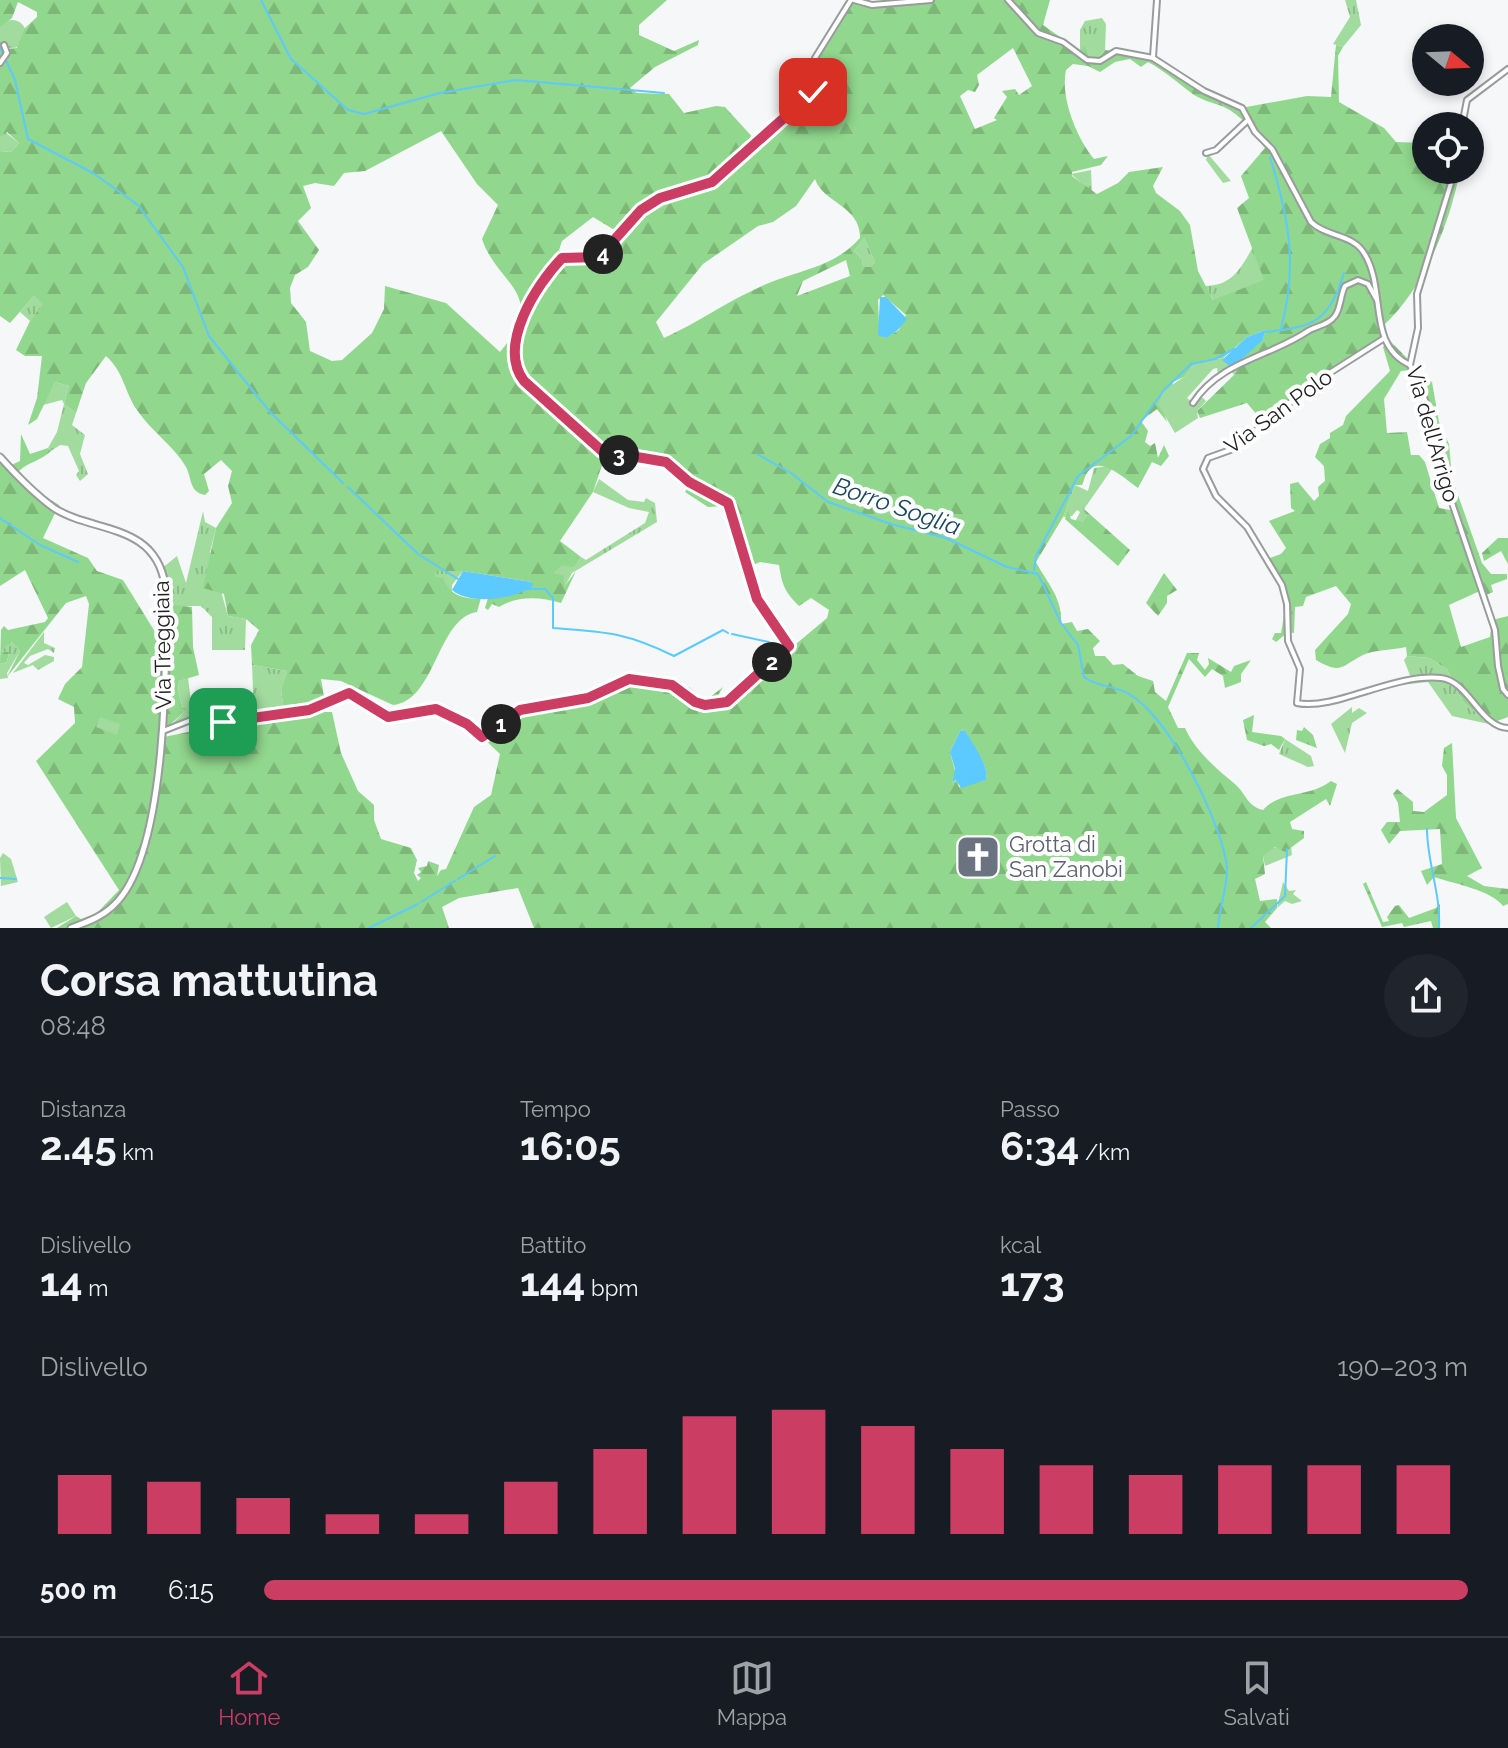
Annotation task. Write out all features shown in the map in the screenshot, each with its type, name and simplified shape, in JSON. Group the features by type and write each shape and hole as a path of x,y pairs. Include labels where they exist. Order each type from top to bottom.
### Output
{"street":[{"path":"163,731 196,718 223,722 309,710 343,693 354,694 388,717 436,709 467,724 482,737 520,710 588,698 629,679 672,685 695,702 705,705 727,702 789,646 757,599 735,518 725,500 689,482 671,465 613,454 596,447 524,381 516,371 513,351 538,289 562,258 599,257 641,210 660,198 712,182 811,95 815,58 852,0 872,5 931,0"},
{"path":"1008,0 1038,33 1063,42 1087,60 1100,61 1116,51 1153,58 1204,91 1242,108 1272,149 1311,222 1317,228 1359,245 1373,269 1383,339 1394,356 1410,365"},
{"path":"1153,58 1157,0"},
{"path":"0,63 6,56 4,45"},
{"path":"1465,112 1467,100 1508,69"},
{"path":"1206,153 1216,150 1248,120"},
{"name":"Via dell'Arrigo","path":"1451,184 1417,294 1418,328 1410,365 1429,409 1447,488 1495,630 1498,666 1503,689 1508,695"},
{"path":"1193,403 1220,374 1244,360 1290,344 1329,322 1337,313 1345,286 1353,281 1368,284 1378,302"},
{"name":"Via San Polo","path":"1383,339 1314,383 1233,449 1208,458 1203,465 1216,496 1252,532 1282,585 1287,598 1288,641 1300,669 1297,703 1314,705 1395,682 1438,677 1452,681 1496,724 1508,728"},
{"name":"Via Treggiaia","path":"0,457 28,489 54,508 114,528 140,544 159,564 165,585 164,746 139,866 115,904 100,916 71,928"}],"green space":[{"path":"0,0 667,0 639,25 639,35 674,51 699,40 698,45 655,67 630,88 637,93 669,94 684,113 725,107 756,141 811,95 815,58 851,0 872,5 931,0 1050,0 1043,25 1080,51 1085,46 1088,55 1096,59 1105,50 1147,56 1204,91 1241,108 1307,96 1331,97 1336,45 1343,47 1338,56 1339,102 1384,128 1396,142 1412,143 1412,184 1457,184 1442,233 1423,274 1384,325 1385,336 1314,383 1263,422 1247,403 1200,418 1197,411 1234,375 1245,355 1263,340 1265,330 1247,337 1223,358 1196,362 1184,377 1173,382 1165,416 1167,422 1157,409 1141,421 1148,431 1145,442 1150,446 1155,443 1158,458 1164,445 1169,456 1161,466 1152,462 1138,488 1112,470 1098,466 1092,468 1082,485 1075,485 1063,517 1036,562 1057,598 1061,624 1072,622 1077,631 1088,629 1100,641 1093,648 1095,656 1105,656 1113,665 1123,664 1138,676 1153,681 1155,692 1166,701 1187,653 1199,653 1197,660 1205,670 1209,664 1208,658 1231,672 1234,666 1251,660 1241,674 1241,682 1225,688 1223,676 1212,669 1205,677 1189,659 1168,707 1178,728 1185,728 1201,752 1253,806 1263,810 1278,799 1314,790 1331,781 1337,784 1330,806 1326,799 1290,822 1292,829 1304,831 1304,838 1285,852 1275,847 1263,856 1265,874 1255,879 1260,901 1277,899 1277,908 1265,922 1271,928 534,928 518,888 459,898 442,907 449,928 57,928 76,916 81,919 97,913 119,890 36,761 75,723 74,707 58,699 65,684 82,667 89,604 86,596 66,603 7,677 20,651 12,641 1,651 9,652 7,662 0,664 1,630 4,626 8,630 45,622 48,618 25,570 0,586 0,457 9,466 20,461 21,434 30,454 48,448 51,451 19,471 33,489 59,505 43,538 88,558 97,571 123,580 157,635 164,637 161,569 166,565 174,605 192,607 193,647 199,675 179,681 178,691 184,712 163,731 164,737 284,712 281,689 287,671 252,665 251,645 259,630 246,619 228,616 224,594 203,588 216,528 232,503 228,486 232,471 221,460 204,474 209,491 205,495 196,491 181,459 137,410 117,369 106,356 86,383 76,413 64,404 69,386 55,382 37,419 28,425 37,398 42,356 25,356 16,350 30,321 43,304 34,296 10,323 0,316 0,151 11,152 19,143 7,132 0,138 0,41 7,49 17,48 25,28 37,17 37,12 18,2 12,18 0,27","holes":["1013,48 1032,86 1019,95 1015,89 1002,91 1007,97 994,118 997,120 975,129 960,96 968,90 975,92 979,85 977,75","1130,59 1141,67 1148,62 1194,95 1230,110 1265,148 1241,176 1249,198 1237,208 1264,280 1213,300 1198,271 1190,225 1180,211 1156,193 1153,186 1163,167 1129,172 1118,183 1097,194 1072,176 1072,172 1101,165 1108,156 1094,159 1076,129 1065,93 1066,70 1073,64 1100,72 1115,62","441,131 477,184 498,205 482,239 520,303 520,316 514,332 500,352 446,303 385,286 384,309 372,333 342,360 332,361 310,351 306,322 291,303 290,288 295,275 308,267 319,250 298,221 311,208 303,186 315,183 334,186 344,173 365,171","815,179 819,187 855,219 860,238 826,263 762,286 664,338 656,322 703,264 758,226 773,222 796,206","593,217 621,234 595,258 568,257 559,250 562,241","864,238 875,262 870,267 863,267 862,259 854,251","846,260 850,276 797,296 803,281","883,295 906,315 899,330 885,338 879,323 878,300","613,454 653,459 667,466 687,489 685,492 708,507 725,506 735,519 750,566 760,562 779,565 784,587 794,601 799,606 811,598 829,610 827,618 727,702 713,704 723,687 705,701 689,687 683,693 667,683 640,678 577,701 567,695 556,702 520,710 482,737 500,754 491,795 474,807 446,869 437,876 439,865 428,861 427,866 418,868 421,872 417,875 421,878 418,881 414,873 417,860 411,848 381,839 374,820 374,805 358,791 341,753 332,712 321,712 326,708 321,679 341,681 393,705 407,700 419,690 453,628 477,612 481,598 458,595 449,589 443,578 435,577 435,571 463,571 532,582 519,593 488,598 485,608 488,610 492,604 499,607 522,599 537,598 561,603 576,571 564,587 564,576 554,573 562,565 574,568 581,557 560,541 593,492 605,456","965,730 983,761 986,780 959,787 957,780 952,783 955,771 950,752 960,731"]},
{"path":"1345,0 1356,0 1361,25 1343,47 1333,44 1350,17"},
{"path":"1102,18 1106,24 1105,50 1096,59 1080,51 1080,30 1085,21"},
{"path":"12,20 22,24 26,34 22,44 12,48 2,44 -1,32 2,24"},
{"path":"5,132 19,143 11,152 0,151 0,138"},
{"path":"1208,154 1231,181 1223,183 1206,160"},
{"path":"1091,170 1092,192 1071,174"},
{"path":"864,238 875,262 870,267 863,267 862,259 854,251"},
{"path":"1253,247 1267,280 1214,301 1205,286 1229,279 1240,269"},
{"path":"34,296 44,304 30,321 20,312"},
{"path":"1389,340 1406,357 1411,370 1401,371 1384,399 1387,433 1407,432 1411,455 1419,455 1425,462 1439,508 1456,511 1428,403 1417,382 1420,378 1432,382 1439,422 1449,444 1452,478 1482,563 1491,574 1507,574 1507,579 1491,585 1493,592 1484,596 1482,590 1449,605 1461,647 1490,637 1492,620 1508,616 1508,717 1489,724 1463,702 1447,669 1429,658 1407,656 1406,647 1367,653 1336,668 1316,660 1315,650 1348,614 1351,604 1336,586 1306,597 1303,606 1295,607 1294,633 1288,632 1276,642 1272,639 1275,633 1281,633 1287,598 1267,559 1281,554 1286,548 1269,521 1295,511 1291,508 1290,484 1298,482 1314,501 1319,496 1318,487 1325,481 1324,466 1315,457 1320,444 1343,425 1346,416 1390,371 1383,347"},
{"path":"1245,355 1234,375 1230,369 1218,374 1217,368 1213,369 1187,398 1195,404 1201,396 1206,401 1197,411 1198,418 1175,433 1158,404 1164,390 1184,377 1196,362 1223,358 1235,365"},
{"path":"55,382 69,386 64,404 62,400 43,405"},
{"path":"64,404 76,413 72,425 85,435 80,454 88,474 80,481 68,446 60,445 51,451 48,448 57,432"},
{"path":"1108,466 1112,469 1084,509 1087,516 1082,522 1075,522 1080,512 1077,510 1072,516 1063,517 1075,485 1088,491 1094,468"},
{"path":"599,479 628,500 644,502 646,498 655,503 657,522 572,573 564,588 554,573 562,564 574,568 581,557 586,560 645,523 649,512 629,508 593,492"},
{"path":"1084,509 1130,550 1118,566 1065,519 1068,511 1071,519 1082,522 1087,516"},
{"path":"203,511 205,522 216,528 210,552 228,616 246,619 245,650 212,650 212,617 201,606 174,606 166,565 177,556 186,583"},
{"path":"1498,538 1508,538 1508,564 1501,551 1484,561 1482,553"},
{"path":"435,571 463,571 452,585 452,592 434,577"},
{"path":"1164,573 1177,590 1167,596 1167,603 1158,616 1146,603"},
{"path":"44,632 44,643 55,648 54,653 48,649 30,656 24,663 28,665 45,655 54,657 54,661 38,670 33,665 13,673"},
{"path":"12,640 20,651 7,673 8,678 0,679 0,664 7,662 9,652 1,651"},
{"path":"1407,656 1429,658 1447,669 1463,702 1489,724 1452,716 1428,682 1391,686 1411,678 1404,660"},
{"path":"252,665 287,671 281,689 284,712 254,717"},
{"path":"188,678 193,717 170,726 184,712 178,691 179,681"},
{"path":"1352,707 1352,713 1359,708 1367,713 1352,723 1345,753 1331,724"},
{"path":"1254,715 1252,732 1281,736 1285,739 1279,750 1271,744 1264,746 1247,740 1243,720"},
{"path":"100,717 120,724 117,735 96,727"},
{"path":"1304,727 1313,735 1317,748 1296,740 1297,730 1302,731"},
{"path":"1285,739 1311,756 1314,766 1308,767 1279,754"},
{"path":"1452,743 1456,818 1482,868 1467,876 1484,886 1508,889 1508,904 1503,906 1481,892 1434,877 1427,885 1421,871 1442,864 1440,829 1400,831 1389,844 1381,830 1387,822 1400,822 1398,803 1393,794 1397,789 1413,802 1413,811 1424,812 1447,795 1447,775 1442,766 1444,748"},
{"path":"1291,846 1292,855 1265,866 1263,856 1270,848"},
{"path":"3,853 11,859 18,882 1,886 0,858"},
{"path":"1283,882 1289,891 1296,890 1293,894 1302,901 1292,904 1285,901 1277,908"},
{"path":"1366,882 1383,922 1389,921 1387,917 1395,906 1399,905 1409,918 1440,904 1439,928 1433,928 1431,921 1404,927 1402,923 1382,927 1363,884"},
{"path":"67,902 76,916 51,928 44,917"}],"water":[{"path":"880,297 886,297 907,319 886,338 878,335"},
{"path":"1265,330 1263,340 1232,368 1222,360 1247,337"},
{"path":"463,571 532,582 533,586 515,595 492,599 469,598 452,590"},
{"path":"965,730 983,761 986,780 961,788 956,780 952,783 955,769 950,752 960,731"}],"waterway":[{"path":"261,0 291,59 348,110 364,114 440,93 516,80 664,93"},
{"path":"0,47 15,80 28,139 93,173 138,205 183,267 209,336 270,412 343,483"},
{"path":"1270,157 1289,242 1289,284 1281,329"},
{"path":"1263,332 1295,328 1317,319 1332,302 1344,273"},
{"name":"Borro Soglia","path":"1034,570 1036,556 1078,476 1131,436 1164,390 1191,364 1215,359 1234,349"},
{"name":"Borro Soglia","path":"757,454 791,473 828,502 891,524 946,538 1007,567 1038,574 1061,623 1078,645 1084,677 1124,691 1144,706 1160,723 1190,769 1213,819 1226,861 1227,877 1218,928"},
{"path":"348,487 418,554 458,579"},
{"path":"0,518 40,545 78,562"},
{"path":"528,589 545,589 553,598 553,628 615,634 674,656 723,630 728,633"},
{"path":"732,634 769,642"},
{"path":"1427,829 1439,928"},
{"path":"1251,928 1285,896 1287,849"},
{"path":"458,879 495,856"},
{"path":"0,878 16,879"},
{"path":"421,902 455,881"},
{"path":"369,928 418,904"}],"place":[{"name":"Grotta di San Zanobi","path":"978,857"}],"route":[{"path":"223,722 309,710 349,693 388,717 436,709 467,724 482,737 520,710 588,698 611,684 629,679 649,679 672,685 695,702 705,705 727,702 789,646 757,599 750,566 728,503 689,482 666,462 613,454 596,447 524,381 516,371 513,351 538,289 562,258 599,257 648,204 712,182 813,92"}]}
